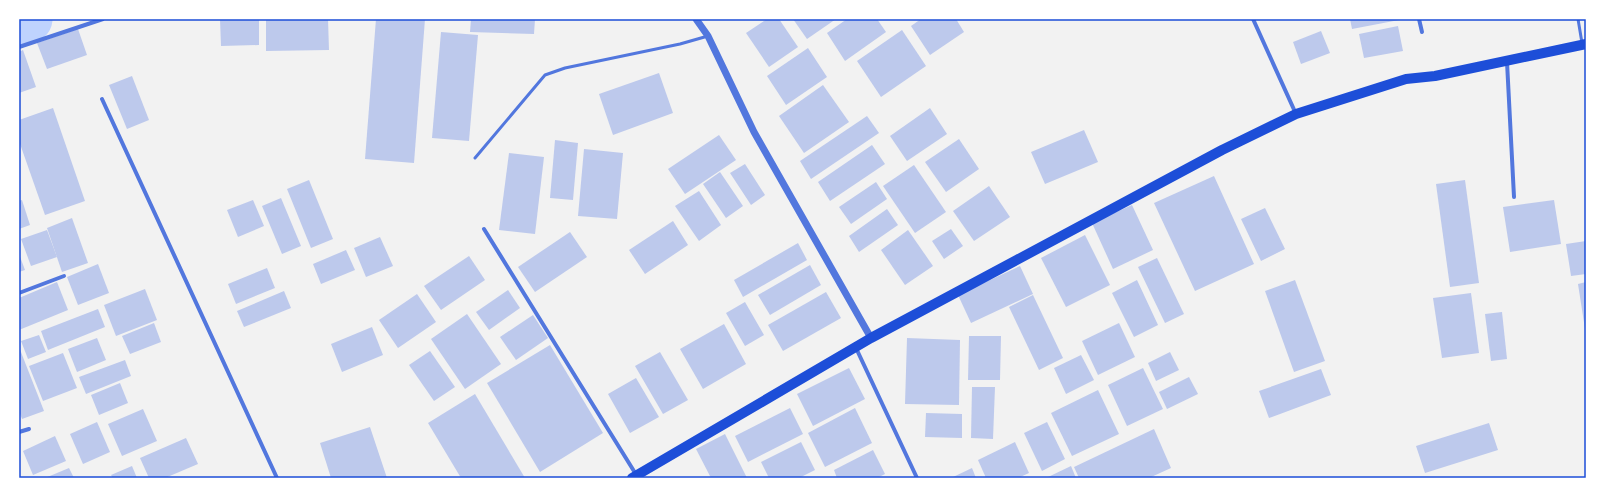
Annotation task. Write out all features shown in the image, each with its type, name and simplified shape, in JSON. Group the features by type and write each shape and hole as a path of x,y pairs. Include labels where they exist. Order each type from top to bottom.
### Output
{"main road":[{"path":"635,477 871,338 1222,150 1296,114 1406,79 1435,76 1584,45"}],"street":[{"path":"19,47 103,19"},
{"path":"696,19 708,36 754,132 871,338"},
{"path":"1253,19 1296,114"},
{"path":"1419,19 1422,32"},
{"path":"1507,60 1514,197"},
{"path":"102,99 277,478"},
{"path":"484,229 635,477"},
{"path":"19,293 64,276"},
{"path":"856,348 917,478"},
{"path":"19,432 29,429"}],"lane":[{"path":"1578,19 1584,45"},
{"path":"475,158 545,75 565,68 680,44 708,36"}],"building":[{"path":"220,19 259,19 259,45 221,46"},
{"path":"266,19 328,19 329,50 266,51"},
{"path":"376,19 425,19 414,163 365,159"},
{"path":"471,19 535,19 534,34 470,32"},
{"path":"767,19 779,19 798,47 769,67 746,33"},
{"path":"793,19 836,19 807,39"},
{"path":"847,19 877,19 886,32 845,61 827,33"},
{"path":"921,19 956,19 964,32 930,55 911,26"},
{"path":"1350,19 1399,19 1399,20 1352,29"},
{"path":"1398,26 1403,51 1364,58 1359,34"},
{"path":"78,29 87,55 47,69 37,43"},
{"path":"902,30 926,66 881,97 857,61"},
{"path":"1321,31 1330,53 1301,64 1293,42"},
{"path":"441,32 478,35 469,141 432,138"},
{"path":"808,48 827,77 786,105 767,76"},
{"path":"23,50 36,87 19,93 19,52"},
{"path":"659,73 673,113 613,135 599,94"},
{"path":"132,76 149,120 127,129 109,85"},
{"path":"823,85 849,122 804,153 779,116"},
{"path":"53,108 85,201 45,215 19,141 19,120"},
{"path":"930,108 947,134 907,161 890,136"},
{"path":"867,116 879,133 811,179 800,161"},
{"path":"1084,130 1098,162 1045,184 1031,152"},
{"path":"719,135 736,160 685,194 668,169"},
{"path":"959,139 979,169 946,192 925,162"},
{"path":"555,140 578,143 573,200 550,198"},
{"path":"872,145 885,164 830,201 818,182"},
{"path":"584,149 623,153 617,219 578,216"},
{"path":"509,153 544,157 535,234 499,230"},
{"path":"745,164 765,195 751,205 730,173"},
{"path":"914,165 946,212 915,233 883,186"},
{"path":"720,172 743,206 726,218 703,184"},
{"path":"1214,176 1254,264 1195,291 1154,203"},
{"path":"309,180 333,239 311,248 287,189"},
{"path":"1465,180 1479,283 1450,287 1436,184"},
{"path":"876,182 887,199 851,224 839,207"},
{"path":"989,186 1010,217 974,241 953,211"},
{"path":"699,191 721,225 699,241 675,206"},
{"path":"281,198 301,246 282,254 262,206"},
{"path":"22,200 30,225 19,229 19,201"},
{"path":"253,200 264,226 238,237 227,210"},
{"path":"1554,200 1561,244 1510,252 1503,207"},
{"path":"1132,205 1153,250 1113,269 1092,223"},
{"path":"1265,208 1285,249 1261,261 1241,219"},
{"path":"887,209 898,225 859,252 849,236"},
{"path":"72,218 88,263 62,272 47,228"},
{"path":"673,221 688,245 645,274 629,250"},
{"path":"951,229 963,246 944,259 932,241"},
{"path":"47,230 57,257 31,266 21,239"},
{"path":"908,230 933,266 905,285 881,250"},
{"path":"570,232 587,257 535,292 518,267"},
{"path":"1085,235 1110,285 1066,307 1041,258"},
{"path":"380,237 393,266 366,277 354,248"},
{"path":"1586,241 1586,274 1571,276 1566,244"},
{"path":"798,243 807,260 743,297 734,280"},
{"path":"346,250 355,270 321,284 313,264"},
{"path":"19,254 25,270 19,272"},
{"path":"469,256 485,280 441,310 424,286"},
{"path":"1157,258 1184,314 1165,323 1138,267"},
{"path":"98,264 109,293 78,305 67,277"},
{"path":"810,265 821,285 770,315 758,295"},
{"path":"1020,266 1033,294 971,323 958,295"},
{"path":"267,268 275,288 236,304 228,284"},
{"path":"1137,280 1158,325 1134,337 1112,293"},
{"path":"1295,280 1325,361 1294,372 1265,291"},
{"path":"57,282 68,310 19,330 19,298"},
{"path":"1586,282 1586,329 1585,329 1578,284"},
{"path":"145,289 157,320 116,336 104,305"},
{"path":"508,290 520,308 489,330 476,312"},
{"path":"284,291 291,308 244,327 237,311"},
{"path":"826,292 841,318 783,351 768,325"},
{"path":"1471,293 1479,353 1442,358 1433,298"},
{"path":"417,294 436,322 398,348 379,320"},
{"path":"1033,295 1063,358 1039,370 1009,307"},
{"path":"745,302 764,335 745,346 726,313"},
{"path":"98,309 105,327 48,350 41,331"},
{"path":"1502,312 1507,359 1491,361 1485,314"},
{"path":"467,314 501,364 465,389 431,339"},
{"path":"533,315 548,338 516,360 500,337"},
{"path":"154,323 161,342 130,354 122,336"},
{"path":"1119,323 1135,357 1098,375 1082,341"},
{"path":"724,324 746,364 703,389 680,349"},
{"path":"372,327 383,355 342,372 331,344"},
{"path":"39,335 46,352 28,359 21,341"},
{"path":"969,336 1001,336 1000,380 968,380"},
{"path":"97,338 106,360 77,372 68,349"},
{"path":"907,338 960,340 959,405 905,404"},
{"path":"550,345 603,433 540,472 487,383"},
{"path":"19,347 44,411 22,419 19,411"},
{"path":"430,351 455,387 434,401 409,365"},
{"path":"660,352 688,400 663,414 635,366"},
{"path":"1170,352 1179,370 1156,381 1148,363"},
{"path":"63,353 77,388 43,401 29,366"},
{"path":"1081,355 1094,380 1066,394 1054,368"},
{"path":"125,360 131,376 86,394 79,377"},
{"path":"849,368 865,399 813,426 797,394"},
{"path":"1143,368 1163,409 1127,426 1108,385"},
{"path":"1321,369 1331,395 1269,418 1259,391"},
{"path":"1189,377 1198,394 1167,409 1159,392"},
{"path":"636,378 659,417 630,433 608,394"},
{"path":"120,383 128,403 99,415 91,395"},
{"path":"972,387 995,387 993,439 971,438"},
{"path":"1098,390 1119,434 1072,456 1051,413"},
{"path":"475,394 525,478 461,478 428,423"},
{"path":"790,408 803,434 748,462 735,436"},
{"path":"855,408 872,443 825,467 808,433"},
{"path":"143,409 157,441 122,456 108,424"},
{"path":"926,413 962,414 962,438 925,437"},
{"path":"97,422 110,452 83,464 70,434"},
{"path":"1047,422 1065,459 1042,471 1024,433"},
{"path":"1489,423 1498,450 1425,473 1416,446"},
{"path":"370,427 387,478 331,478 320,443"},
{"path":"1154,429 1171,468 1149,478 1079,478 1074,467"},
{"path":"725,434 747,478 711,478 696,449"},
{"path":"55,436 66,461 33,475 23,451"},
{"path":"186,438 198,464 165,478 149,478 140,458"},
{"path":"801,442 815,470 799,478 769,478 761,462"},
{"path":"1015,442 1029,473 1018,478 986,478 978,460"},
{"path":"873,450 885,474 877,478 837,478 834,470"},
{"path":"132,466 137,478 113,478 111,475"},
{"path":"1071,466 1076,478 1046,478"},
{"path":"69,468 74,478 45,478"},
{"path":"972,468 976,478 951,478"}],"waterway":[{"path":"19,22 29,19"}]}
